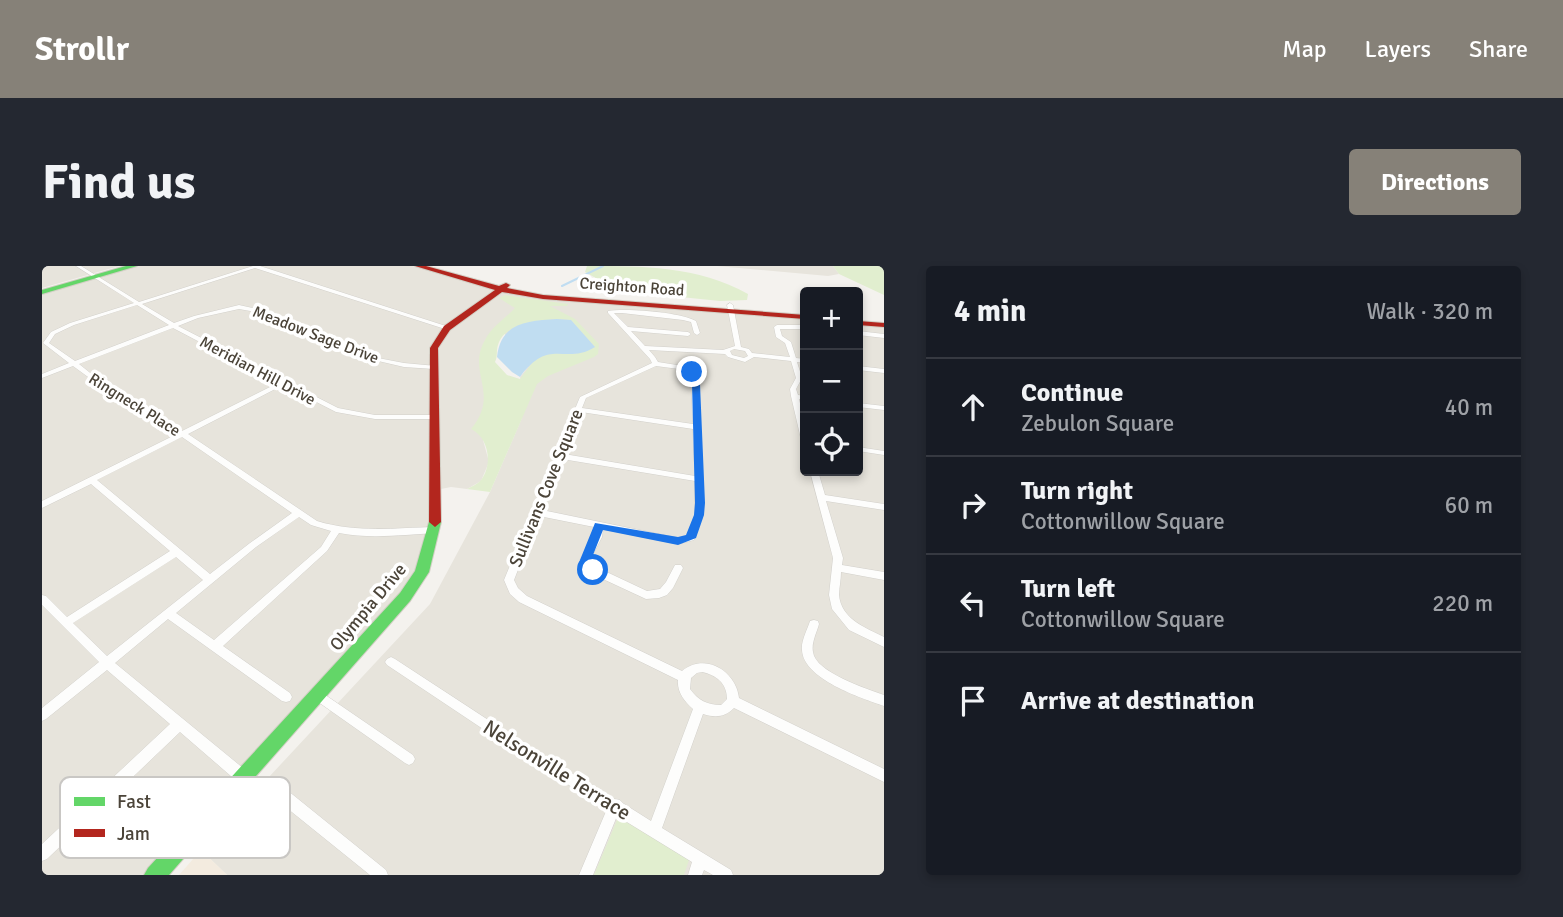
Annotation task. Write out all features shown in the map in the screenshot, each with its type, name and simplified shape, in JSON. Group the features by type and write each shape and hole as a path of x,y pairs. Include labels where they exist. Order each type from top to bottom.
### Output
{"street":[{"path":"42,290 88,272 119,266"},
{"path":"88,272 134,266"},
{"name":"Creighton Road","path":"418,266 503,287 572,300 731,307 800,314"},
{"name":"Creighton Road","path":"435,266 503,287"},
{"path":"257,267 447,328 503,287"},
{"name":"Ringneck Place","path":"257,267 137,303 53,332 46,343 137,408 182,434 314,523 336,530 357,532 435,530"},
{"name":"Meridian Hill Drive","path":"88,272 174,326 323,404 348,413 374,417 435,417"},
{"path":"731,307 738,348"},
{"name":"Meadow Sage Drive","path":"42,376 223,309 250,308 376,359 404,365 434,367"},
{"path":"536,512 678,541 691,538 699,515 694,374 681,368 655,364 610,312 684,318 693,321 697,333"},
{"path":"863,321 884,323"},
{"path":"800,327 777,327 779,337 788,342 799,380 793,388 800,419"},
{"name":"Olympia Drive","path":"245,777 405,597 422,572 435,530 434,348 447,328"},
{"path":"626,329 688,334"},
{"path":"863,334 884,336"},
{"path":"643,348 725,352 740,359 749,359 752,355"},
{"path":"725,352 729,348 738,348 752,355 800,361"},
{"name":"Sullivans Cove Square","path":"655,364 583,397 509,580 514,591 523,598 684,677"},
{"path":"863,369 884,371"},
{"path":"42,505 283,383"},
{"path":"794,396 800,397"},
{"path":"863,406 884,408"},
{"path":"578,409 697,427"},
{"path":"863,450 884,453"},
{"path":"559,456 699,479"},
{"path":"816,476 839,568 835,605 841,616 853,627 884,642"},
{"path":"92,480 210,580"},
{"path":"822,497 884,508"},
{"path":"42,715 298,513"},
{"path":"599,526 597,537 585,560 593,570 646,595 655,596 667,591 678,568"},
{"path":"215,646 324,549 336,530"},
{"path":"65,623 176,552"},
{"path":"839,568 884,576"},
{"path":"42,599 107,663 243,777"},
{"path":"169,614 286,697"},
{"path":"814,624 807,652 809,661 820,672 884,701"},
{"name":"Nelsonville Terrace","path":"391,662 541,761 726,875"},
{"path":"694,668 710,669 726,679 734,694 733,701 724,710 700,707 688,696 684,677 694,668"},
{"path":"318,695 409,759"},
{"path":"733,701 884,776"},
{"path":"654,831 700,707"},
{"path":"123,777 180,723"},
{"path":"290,802 381,875"},
{"path":"586,875 615,805"},
{"path":"42,854 60,837"},
{"name":"Olympia Drive","path":"155,875 171,858"},
{"path":"695,875 700,859"}],"shaded area":[{"path":"42,266 119,266 42,288"},
{"path":"134,266 416,266 543,297 800,317 800,476 863,476 863,323 884,325 884,875 227,875 209,858 290,858 290,777 269,777 430,604 490,492 522,418 523,389 520,377 528,367 499,326 483,440 489,462 481,481 467,489 451,487 436,490 422,572 241,777 60,777 60,858 170,858 155,875 42,875 42,292"},
{"path":"717,266 833,266 839,274 828,276"},
{"path":"194,858 209,858 227,875 179,875"}],"green space":[{"path":"587,266 649,267 690,273 748,294 747,300 720,301 651,294 608,285 585,272"},
{"path":"833,266 884,266 884,295 839,274"},
{"path":"505,295 568,304 550,306 575,319 599,344 598,354 594,357 548,376 537,384 490,492 467,489 481,480 488,459 482,439 471,429 483,405 480,352 491,331 515,308 499,298","holes":["571,320 595,347 574,354 560,351 535,359 520,379 507,375 495,362 501,338 514,328 541,321"]},
{"path":"620,813 690,857 684,875 594,875"}],"water":[{"path":"571,320 595,347 574,354 549,354 531,365 520,377 497,357 499,345 510,330 526,323"}],"waterway":[{"path":"562,286 603,266"}],"traffic: fast":[{"path":"42,292 134,266"},
{"path":"243,777 405,597 422,572 435,522"},
{"path":"155,875 170,858"}],"traffic: jam":[{"path":"418,266 500,289 543,297 800,317"},
{"path":"435,522 434,348 447,328 506,285"},
{"path":"863,323 884,325"}],"route":[{"path":"593,570 585,560 597,537 599,526 678,541 691,538 700,503 696,384 692,372"}]}
